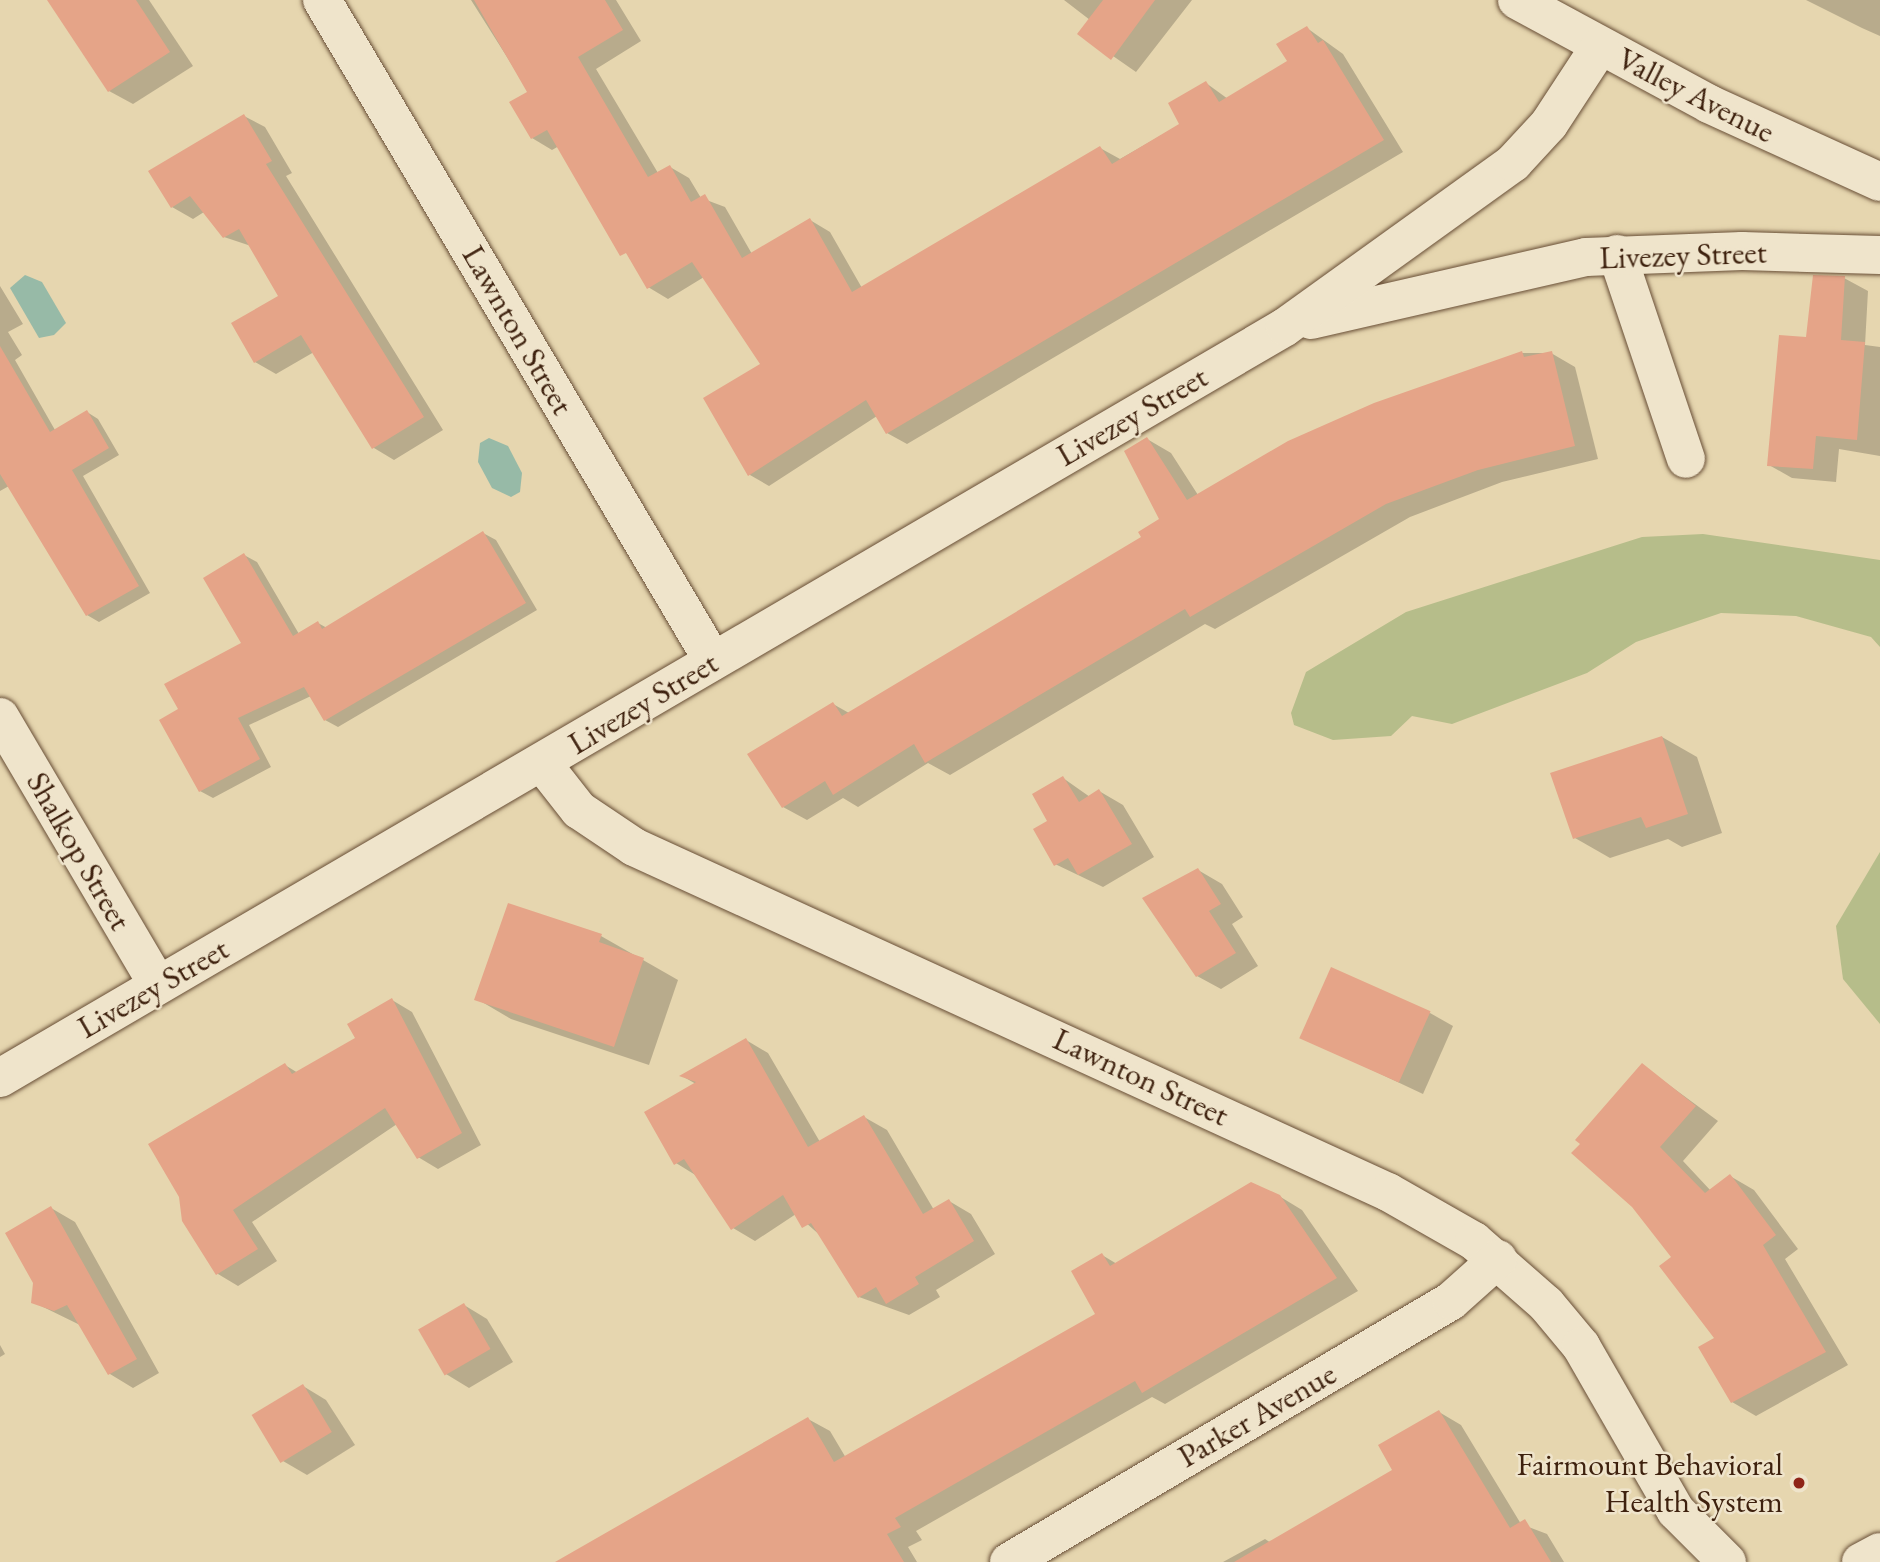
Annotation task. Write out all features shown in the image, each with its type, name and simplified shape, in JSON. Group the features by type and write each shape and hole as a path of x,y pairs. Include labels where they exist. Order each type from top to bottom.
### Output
{"street":[{"name":"Lawnton Street","path":"322,0 713,660"},
{"name":"Valley Avenue","path":"1517,0 1600,46 1880,182"},
{"name":"Livezey Street","path":"0,1079 1285,327 1513,163 1563,105 1600,46"},
{"name":"Livezey Street","path":"1285,327 1529,267 1617,254 1880,255"},
{"path":"1617,254 1686,459"},
{"name":"Shalkop Street","path":"0,717 158,985"},
{"name":"Lawnton Street","path":"542,763 579,810 634,847 1388,1192 1498,1259 1581,1346 1688,1526 1727,1562"},
{"name":"Parker Avenue","path":"1009,1562 1451,1301 1498,1259"},
{"path":"1861,1562 1880,1552"}],"shaded area":[{"path":"25,275 42,282 66,323 54,335 39,338 10,288"},
{"path":"489,438 508,446 522,473 520,492 511,497 492,488 478,462 480,443"},
{"path":"1703,534 1880,560 1880,647 1871,637 1796,616 1721,613 1636,642 1587,673 1452,724 1412,716 1391,736 1333,740 1294,725 1291,713 1306,672 1406,612 1642,537"},
{"path":"1880,852 1880,1024 1843,979 1836,926"}],"building":[{"path":"47,0 136,0 170,52 108,92"},
{"path":"474,0 605,0 623,30 578,57 648,177 670,165 691,202 705,194 742,258 810,218 852,292 1100,146 1112,164 1179,124 1168,103 1206,81 1219,102 1287,61 1276,44 1307,26 1318,43 1323,40 1384,140 886,434 866,400 748,476 703,398 760,364 692,262 647,289 626,253 620,256 547,130 531,139 509,102 527,92"},
{"path":"1103,0 1155,0 1111,60 1077,34"},
{"path":"244,114 272,161 266,164 424,417 372,449 301,335 254,363 231,323 278,296 239,229 223,238 190,196 171,208 148,171"},
{"path":"1813,275 1845,276 1841,340 1865,342 1857,440 1816,436 1813,469 1767,466 1779,335 1806,337"},
{"path":"0,346 50,432 87,410 109,448 72,470 139,586 86,616 0,474"},
{"path":"1522,351 1524,357 1552,351 1575,446 1478,470 1386,504 1190,617 1185,609 925,763 914,744 833,795 825,781 782,808 747,754 833,702 842,716 1141,537 1138,532 1159,519 1124,451 1147,437 1187,500 1288,441 1374,403"},
{"path":"483,531 526,603 324,721 304,687 238,718 260,759 199,792 159,720 178,709 164,684 241,643 203,578 244,553 293,636 318,621 322,629"},
{"path":"1662,736 1688,814 1646,828 1641,817 1573,839 1550,773"},
{"path":"1063,776 1079,802 1099,789 1132,844 1078,875 1068,858 1054,866 1033,829 1047,821 1032,794"},
{"path":"1198,868 1221,904 1209,911 1236,953 1196,977 1142,898"},
{"path":"508,903 602,934 599,942 644,958 614,1047 474,1000"},
{"path":"1331,967 1431,1011 1399,1083 1299,1038"},
{"path":"392,998 462,1133 417,1159 385,1108 233,1210 258,1249 216,1275 182,1221 179,1197 148,1144 285,1063 292,1074 355,1038 347,1024"},
{"path":"746,1038 808,1147 864,1115 923,1214 949,1199 974,1241 915,1277 919,1284 886,1304 876,1287 858,1298 811,1223 802,1228 783,1195 731,1230 684,1159 674,1165 644,1112 696,1082 679,1076"},
{"path":"1642,1063 1696,1106 1660,1147 1705,1193 1730,1174 1776,1235 1763,1245 1826,1352 1731,1403 1698,1347 1714,1338 1659,1266 1671,1257 1632,1207 1571,1153 1580,1144 1575,1140"},
{"path":"1251,1182 1280,1195 1337,1278 1142,1393 1135,1381 895,1518 901,1527 887,1534 904,1562 555,1562 808,1417 834,1462 1095,1314 1071,1271 1102,1253 1110,1266"},
{"path":"51,1206 137,1359 108,1375 67,1305 54,1311 31,1303 33,1283 5,1233"},
{"path":"464,1303 490,1349 445,1375 418,1330"},
{"path":"303,1384 332,1432 280,1463 252,1415"},
{"path":"1439,1410 1510,1528 1525,1519 1551,1562 1234,1562 1392,1470 1378,1445"}],"place":[{"name":"Fairmount Behavioral Health System","path":"1799,1483"}]}
